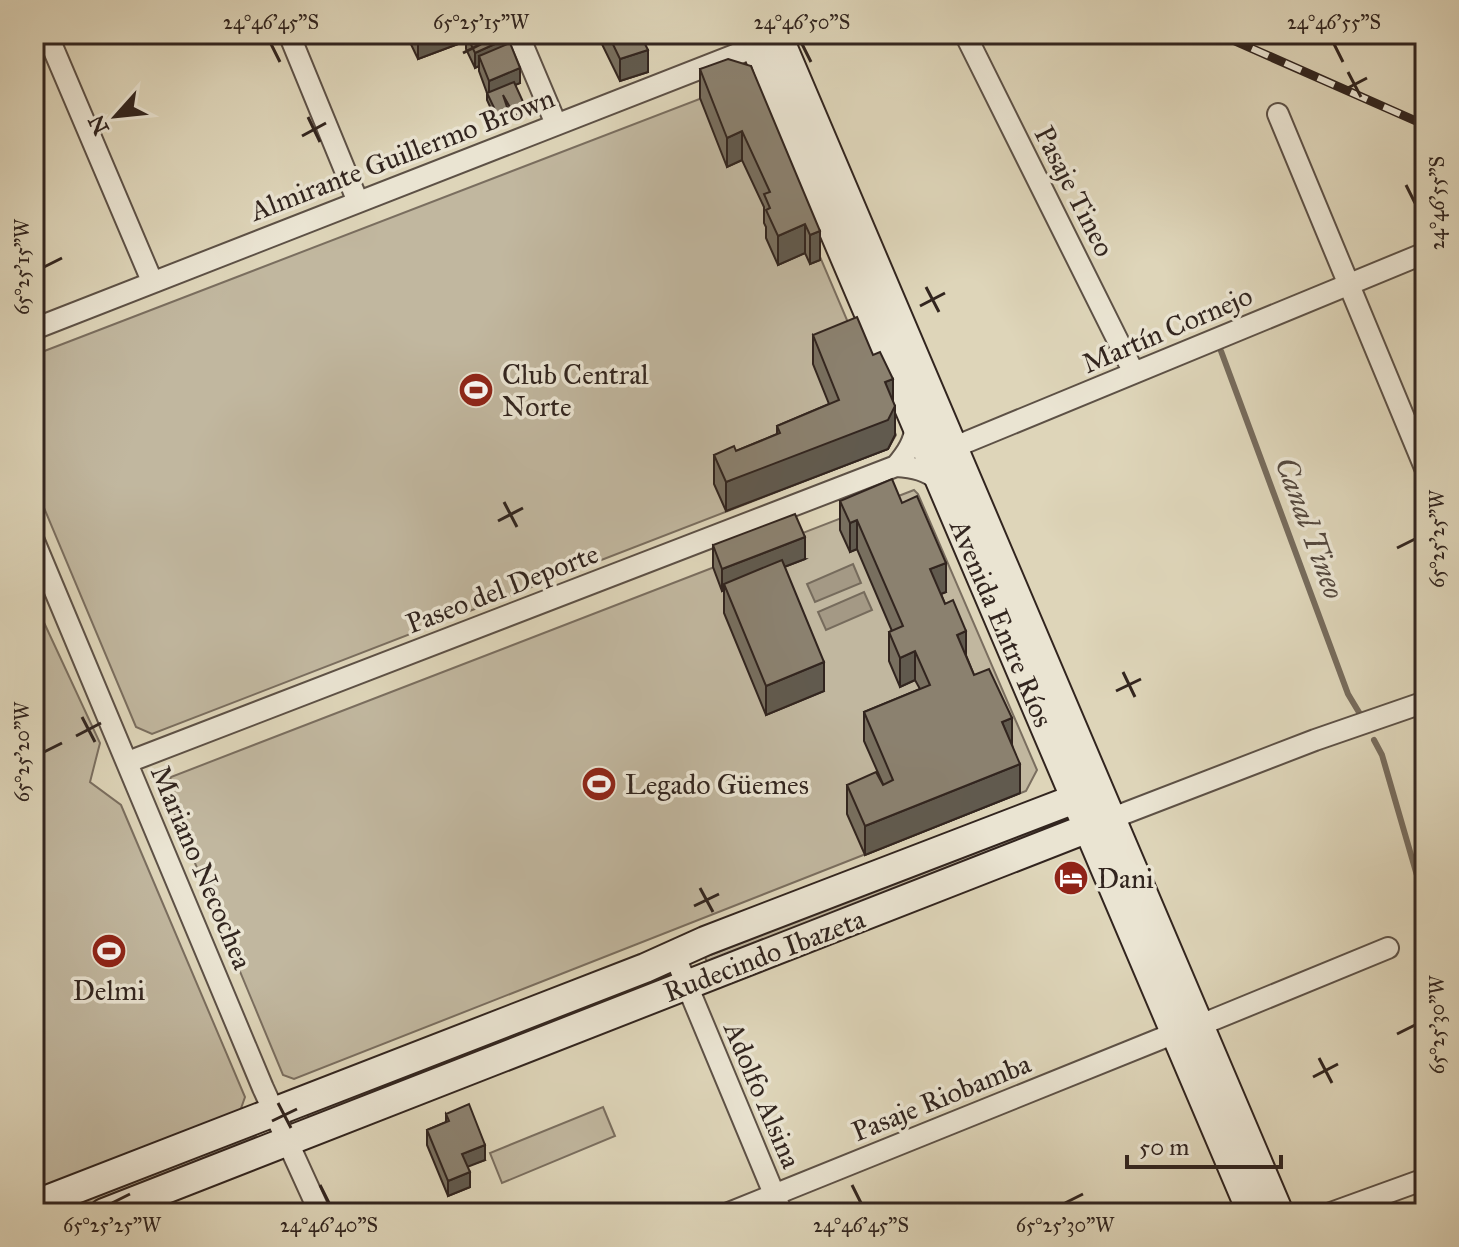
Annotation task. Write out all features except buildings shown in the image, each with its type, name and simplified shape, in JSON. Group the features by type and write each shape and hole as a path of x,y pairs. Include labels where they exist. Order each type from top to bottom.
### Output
{"street":[{"path":"47,34 152,281"},
{"path":"289,34 358,202"},
{"path":"518,34 556,124"},
{"name":"Pasaje Tineo","path":"965,34 1134,373"},
{"name":"Almirante Guillermo Brown","path":"34,329 771,37"},
{"name":"Avenida Entre Ríos","path":"771,37 916,424 941,462"},
{"name":"Avenida Entre Ríos","path":"771,37 941,462 1088,795 1186,1029 1252,1213"},
{"path":"1278,114 1425,468"},
{"name":"Martín Cornejo","path":"941,462 1134,373 1425,253"},
{"path":"896,466 911,445 916,424"},
{"path":"896,466 913,467 930,473 941,462"},
{"name":"Paseo del Deporte","path":"128,762 896,466"},
{"name":"Mariano Necochea","path":"34,541 320,1213"},
{"name":"Rudecindo Ibazeta","path":"104,1213 1315,740 1425,702"},
{"name":"Rudecindo Ibazeta","path":"34,1205 1088,795"},
{"name":"Pasaje Riobamba","path":"729,1213 778,1204 1186,1029 1388,948"},
{"name":"Adolfo Alsina","path":"674,954 778,1204"},
{"name":"Avenida Entre Ríos","path":"1186,1029 1279,1213"},
{"path":"1331,1213 1425,1179"}],"shaded area":[{"path":"728,88 751,95 896,435 888,449 152,734 136,727 34,484 34,355"},
{"name":"Legado Güemes","path":"914,490 1037,770 1026,791 294,1079 283,1075 165,791 171,777"},
{"path":"853,564 861,583 815,602 807,584"},
{"path":"864,592 872,610 826,630 818,612"},
{"name":"Delmi","path":"34,601 100,743 90,782 121,805 245,1097 239,1114 34,1196"},
{"path":"1056,818 1060,828 709,967 705,957"},
{"path":"657,973 661,983 310,1121 306,1111"},
{"path":"603,1107 615,1136 502,1183 490,1153"},
{"path":"254,1132 258,1142 78,1213 48,1213"}],"waterway":[{"name":"Canal Tineo","path":"1221,351 1348,694 1363,719"},
{"name":"Canal Tineo","path":"1374,740 1382,755 1425,903"}],"railway":[{"path":"1219,34 1425,125"}],"place":[{"name":"Club Central Norte","path":"476,390"},
{"name":"Legado Güemes","path":"599,784"},
{"name":"Dani","path":"1071,878"},
{"name":"Delmi","path":"109,951"}]}
